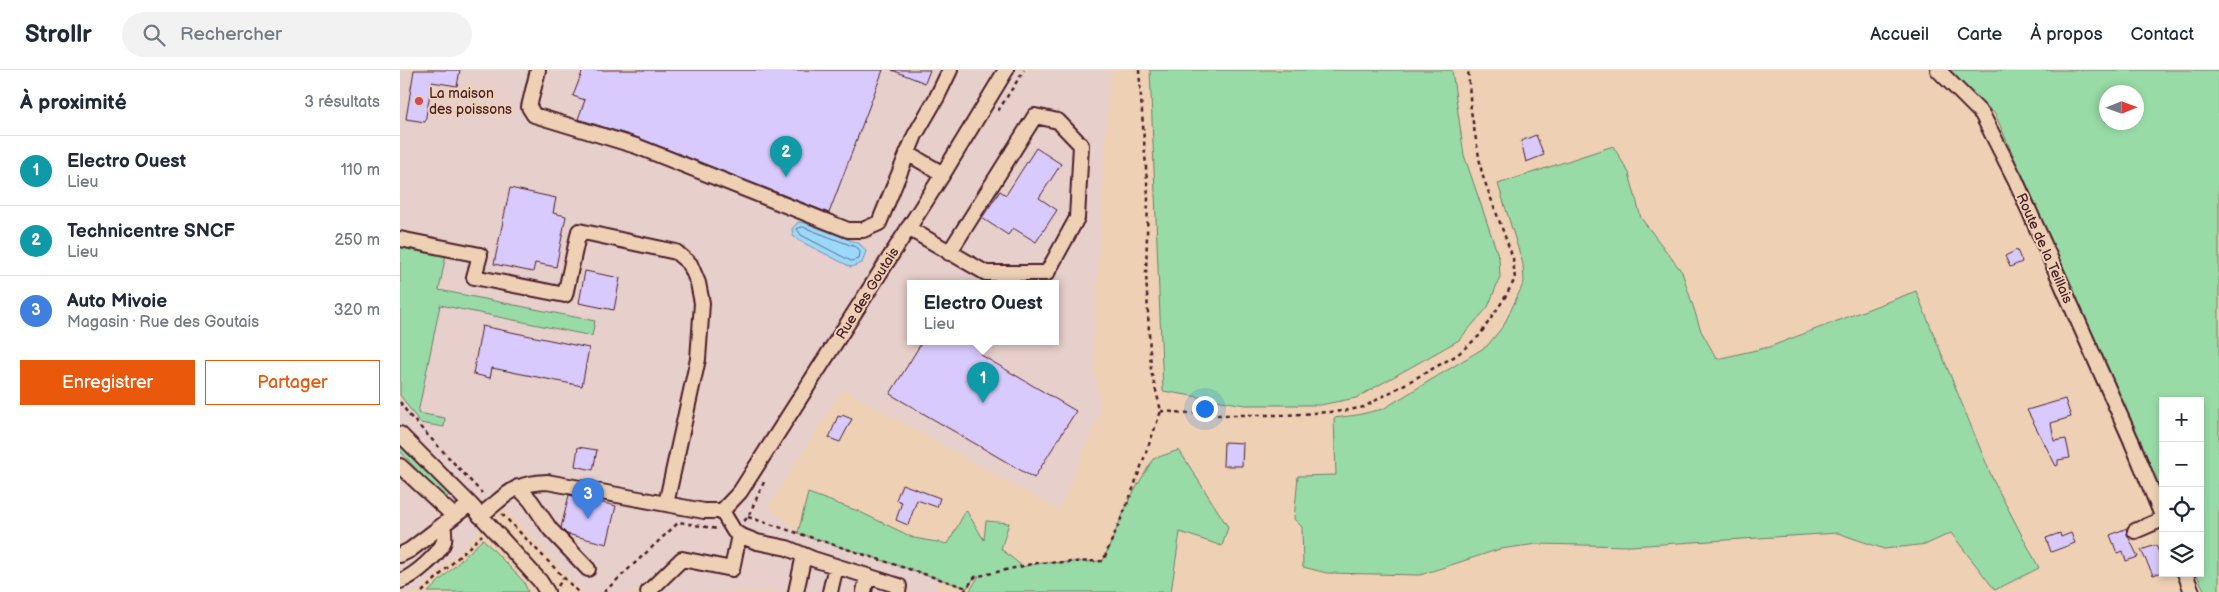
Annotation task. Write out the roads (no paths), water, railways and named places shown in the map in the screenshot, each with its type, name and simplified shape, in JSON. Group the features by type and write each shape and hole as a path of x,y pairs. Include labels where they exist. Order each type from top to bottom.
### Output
{"street":[{"path":"538,70 529,107 534,115 636,146 848,230 863,230 879,223 907,153 950,70"},
{"name":"Rue des Goutais","path":"722,511 740,492 943,174 1006,70"},
{"name":"Route de la Teillais","path":"1938,70 1982,114 2015,180 2131,440 2159,509"},
{"path":"908,228 949,253 986,273 1047,274 1077,218 1081,144 1058,121 1035,116 949,253"},
{"path":"907,153 943,174"},
{"path":"400,239 480,255 474,277 565,295 579,231 676,252 690,264 698,283 702,303 698,359 666,504"},
{"path":"400,434 470,504 543,588"},
{"path":"400,466 448,520"},
{"path":"480,516 508,492 527,482 547,482 704,511 722,511 737,533 757,542 787,548 899,586 898,592"},
{"path":"518,487 531,501 550,529 588,569"},
{"path":"400,555 410,550 470,504"},
{"path":"400,581 413,575 442,546 448,520"},
{"path":"2135,531 2159,521"},
{"path":"648,592 682,559 732,569 737,533"},
{"path":"796,592 804,555"},
{"path":"830,592 836,566"},
{"path":"864,592 867,576"},
{"path":"2186,577 2192,592"}],"water":[{"path":"798,222 860,244 866,251 862,263 851,267 798,240 793,236 792,229"}],"place":[{"name":"La maison des poissons","path":"419,101"},
{"name":"Technicentre SNCF","path":"786,177"},
{"name":"Electro Ouest","path":"983,403"},
{"name":"Auto Mivoie","path":"588,519"}]}
